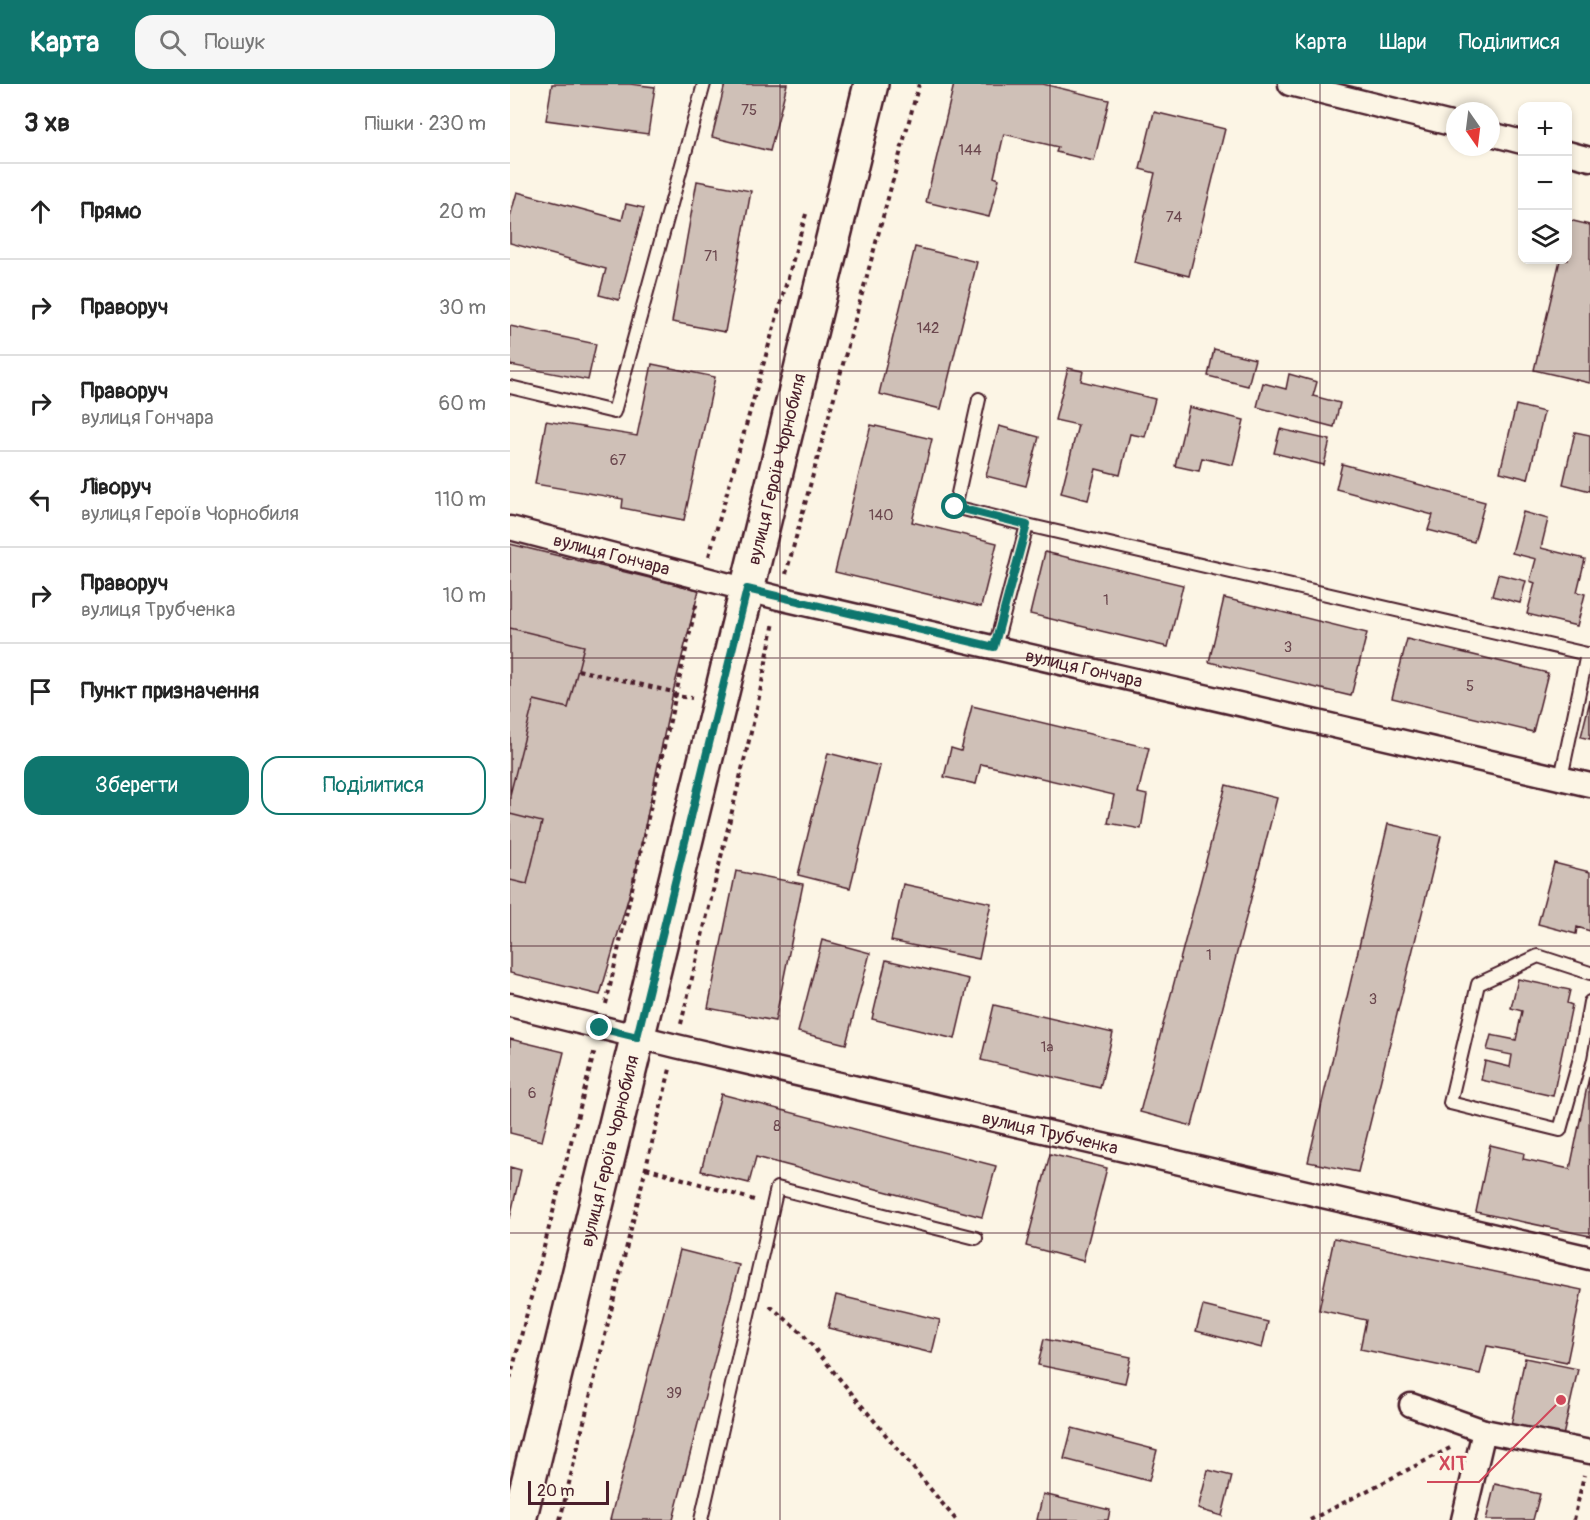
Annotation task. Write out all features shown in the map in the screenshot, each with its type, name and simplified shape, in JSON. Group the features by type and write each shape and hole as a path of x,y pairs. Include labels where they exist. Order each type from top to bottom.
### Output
{"main road":[{"name":"вулиця Героїв Чорнобиля","path":"519,1520 871,84"}],"street":[{"path":"1290,84 1446,123"},
{"path":"1500,136 1518,141"},
{"path":"1572,154 1590,159"},
{"name":"вулиця Гончара","path":"510,528 780,598 1590,785"},
{"name":"вулиця Трубченка","path":"510,1005 637,1037 1590,1258"},
{"path":"1411,1405 1484,1431 1590,1452"},
{"path":"1463,1520 1484,1431"}],"lane":[{"path":"510,387 614,412 704,84"},
{"path":"979,399 955,507 1588,654 1561,778"},
{"path":"994,647 1027,525"},
{"path":"1590,973 1538,956 1478,984 1450,1103 1560,1130 1585,1059 1590,1002"},
{"path":"701,1520 777,1188 976,1238"}],"path":[{"path":"780,598 919,84"},
{"path":"510,1379 600,1028 703,578 807,210"},
{"path":"578,670 673,692 675,696 757,707"},
{"path":"646,1168 772,1205"},
{"path":"753,1291 801,1332 956,1520"},
{"path":"1310,1520 1484,1431"},
{"path":"1574,1520 1590,1452"}],"building":[{"path":"552,84 630,84 655,87 648,134 546,120"},
{"path":"725,84 787,84 770,151 712,137"},
{"path":"954,84 1043,84 1109,100 1094,161 1056,152 1058,147 1004,134 994,177 999,179 989,217 926,202"},
{"path":"1154,112 1225,129 1189,276 1134,262 1155,173 1140,169"},
{"path":"697,181 751,191 725,332 672,322"},
{"path":"517,192 622,220 626,204 644,208 619,300 599,295 606,269 510,243 510,217"},
{"path":"1572,221 1590,225 1590,383 1534,370 1559,264 1572,264"},
{"path":"915,247 977,262 941,409 879,394"},
{"path":"510,326 596,344 588,380 510,365"},
{"path":"1214,349 1255,359 1248,386 1208,376"},
{"path":"652,364 715,377 684,520 622,508 623,499 535,484 546,421 637,436"},
{"path":"1068,368 1083,371 1081,381 1155,399 1145,437 1130,434 1120,475 1096,469 1088,500 1061,493 1078,425 1055,420"},
{"path":"1289,374 1317,382 1313,396 1340,403 1334,427 1257,407 1263,383 1286,389"},
{"path":"1516,405 1544,412 1528,479 1500,472"},
{"path":"1189,407 1244,420 1233,465 1202,458 1199,471 1175,466"},
{"path":"871,425 932,439 912,522 997,543 981,607 835,572"},
{"path":"999,426 1039,437 1026,486 986,476"},
{"path":"1280,429 1330,440 1324,465 1274,453"},
{"path":"1575,432 1590,435 1590,491 1563,484"},
{"path":"1342,464 1485,502 1474,542 1428,530 1433,515 1336,489"},
{"path":"1523,512 1548,519 1541,548 1585,559 1577,592 1585,594 1577,626 1527,614 1535,583 1530,581 1536,559 1512,553"},
{"path":"510,544 699,590 673,692 635,875 600,995 510,973"},
{"path":"1045,552 1183,585 1168,647 1030,614"},
{"path":"1498,574 1526,581 1520,603 1492,596"},
{"path":"1224,598 1367,633 1351,696 1209,662"},
{"path":"510,628 584,646 568,708 534,700 510,795"},
{"path":"1407,639 1548,673 1533,732 1392,698"},
{"path":"1590,700 1590,739 1581,737"},
{"path":"972,706 1149,748 1138,793 1147,795 1141,829 1108,823 1114,795 981,764 976,784 944,777 951,748 961,751"},
{"path":"828,753 880,766 850,888 798,875"},
{"path":"1226,785 1277,798 1192,1126 1140,1112"},
{"path":"510,814 542,822 527,884 510,880"},
{"path":"1388,824 1441,836 1358,1172 1308,1162"},
{"path":"1554,863 1590,872 1590,931 1577,927 1576,934 1538,924"},
{"path":"736,871 803,884 775,1021 708,1008"},
{"path":"903,884 991,903 979,959 891,941"},
{"path":"822,940 870,953 846,1044 798,1032"},
{"path":"886,960 969,979 955,1039 872,1019"},
{"path":"1518,979 1570,990 1567,1003 1572,1005 1553,1096 1481,1080 1485,1061 1510,1067 1512,1055 1487,1050 1491,1035 1516,1040 1522,1011 1511,1008"},
{"path":"994,1005 1113,1033 1100,1088 981,1060"},
{"path":"510,1039 564,1052 542,1141 510,1133"},
{"path":"1589,1077 1590,1236 1476,1212 1490,1145 1524,1153 1523,1159 1570,1169"},
{"path":"721,1094 996,1166 982,1217 756,1157 749,1183 701,1171"},
{"path":"1050,1154 1107,1168 1083,1261 1026,1246"},
{"path":"510,1167 521,1170 510,1218"},
{"path":"1334,1238 1582,1290 1567,1362 1487,1346 1480,1374 1360,1349 1366,1320 1319,1310"},
{"path":"680,1250 739,1265 673,1520 610,1520"},
{"path":"836,1295 940,1320 932,1353 828,1328"},
{"path":"1203,1306 1268,1322 1262,1348 1196,1331"},
{"path":"1044,1339 1131,1357 1125,1383 1038,1365"},
{"path":"1525,1358 1578,1369 1563,1436 1511,1425"},
{"path":"1072,1428 1157,1450 1149,1481 1064,1459"},
{"path":"1208,1470 1232,1476 1222,1516 1198,1509"},
{"path":"1495,1484 1540,1494 1533,1520 1486,1520"},
{"path":"1043,1494 1110,1510 1108,1520 1037,1520"}],"place":[{"name":"ХІТ","path":"1561,1400"}],"route":[{"path":"600,1028 637,1037 747,589 994,647 1027,525 955,507"}]}
